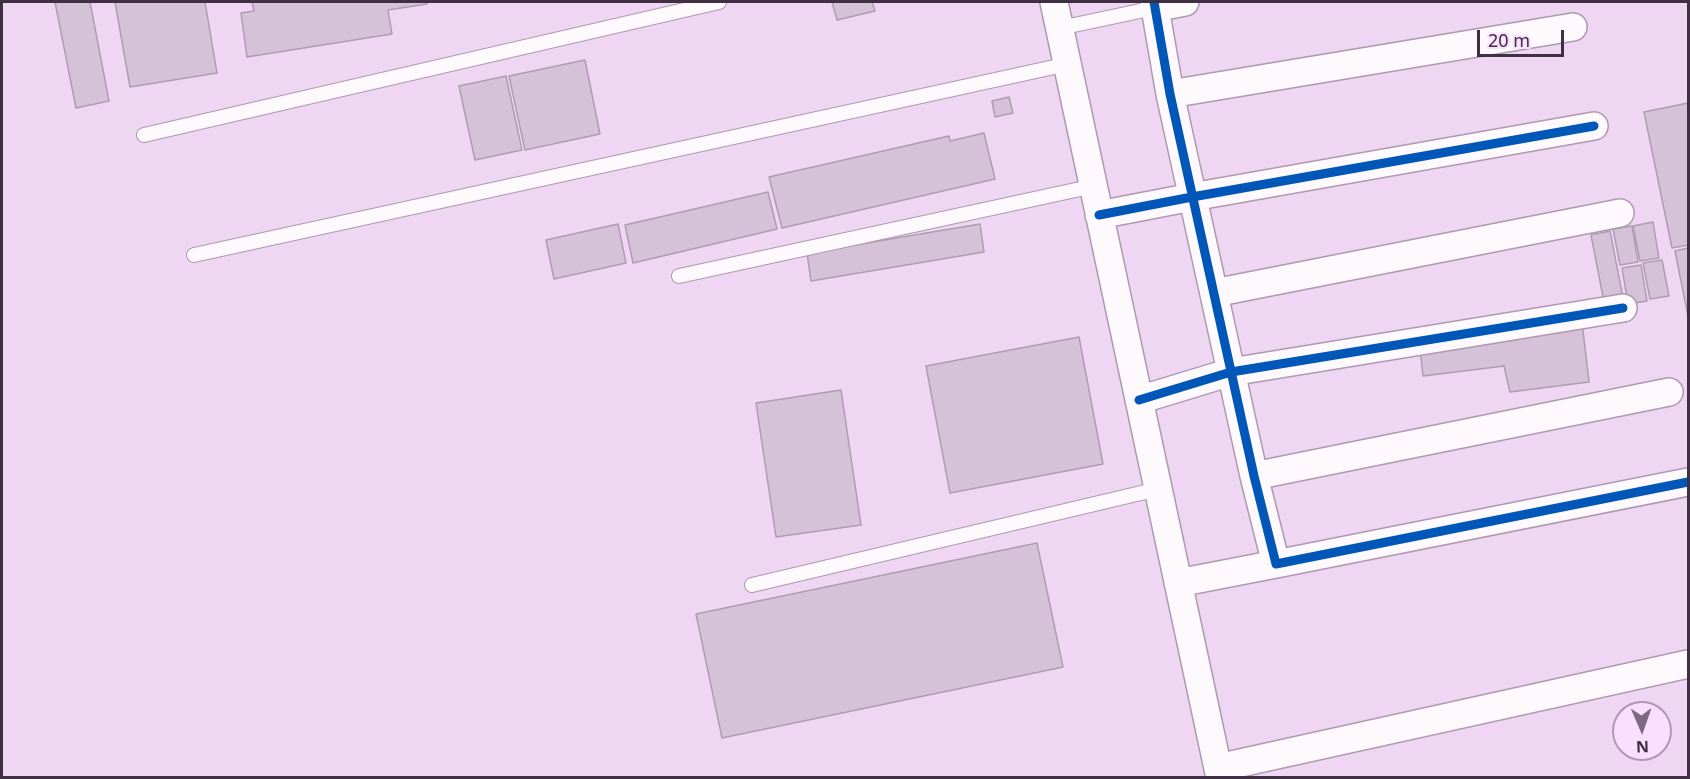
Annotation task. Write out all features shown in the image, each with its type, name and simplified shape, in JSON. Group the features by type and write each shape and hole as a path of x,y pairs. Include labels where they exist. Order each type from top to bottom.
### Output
{"street":[{"path":"1054,2 1219,773 1689,664"},
{"path":"1185,2 1154,5 1192,197 1254,476 1276,564"},
{"path":"1170,94 1573,27"},
{"path":"1100,215 1594,126"},
{"path":"1214,293 1620,213"},
{"path":"1139,400 1231,372 1623,308"},
{"path":"1254,476 1669,392"},
{"path":"1178,583 1689,482"}],"lane":[{"path":"144,135 719,2"},
{"path":"1060,28 1154,5"},
{"path":"194,255 1068,64"},
{"path":"679,276 1094,186"},
{"path":"752,585 1158,489"}],"building":[{"path":"55,2 90,2 109,101 76,108"},
{"path":"115,2 205,2 217,73 130,87"},
{"path":"252,2 427,2 427,4 388,10 392,34 247,57 241,13 254,11"},
{"path":"832,2 872,2 875,11 837,20"},
{"path":"585,60 600,134 525,150 509,76"},
{"path":"506,76 522,150 475,160 459,86"},
{"path":"1009,97 1013,113 995,117 992,101"},
{"path":"1688,103 1688,245 1672,248 1644,112"},
{"path":"984,133 995,179 782,228 769,177 949,136 950,141"},
{"path":"768,192 777,229 633,263 625,225"},
{"path":"1653,222 1659,258 1640,261 1633,226"},
{"path":"618,224 626,263 554,279 546,240"},
{"path":"980,224 984,252 811,281 807,253"},
{"path":"1632,226 1638,262 1620,265 1613,229"},
{"path":"1610,231 1624,303 1605,307 1591,235"},
{"path":"1688,248 1688,316 1675,251"},
{"path":"1662,260 1669,296 1650,299 1643,263"},
{"path":"1641,265 1647,301 1628,304 1622,268"},
{"path":"1582,322 1589,382 1510,392 1504,366 1423,376 1420,348"},
{"path":"1079,337 1103,464 950,493 926,366"},
{"path":"841,390 861,525 776,537 756,403"},
{"path":"1037,543 1063,667 722,738 696,614"}],"cycle path":[{"path":"1154,2 1170,94 1254,476 1276,564 1688,482"},
{"path":"1099,215 1594,126"},
{"path":"1139,400 1231,372 1623,308"}]}
